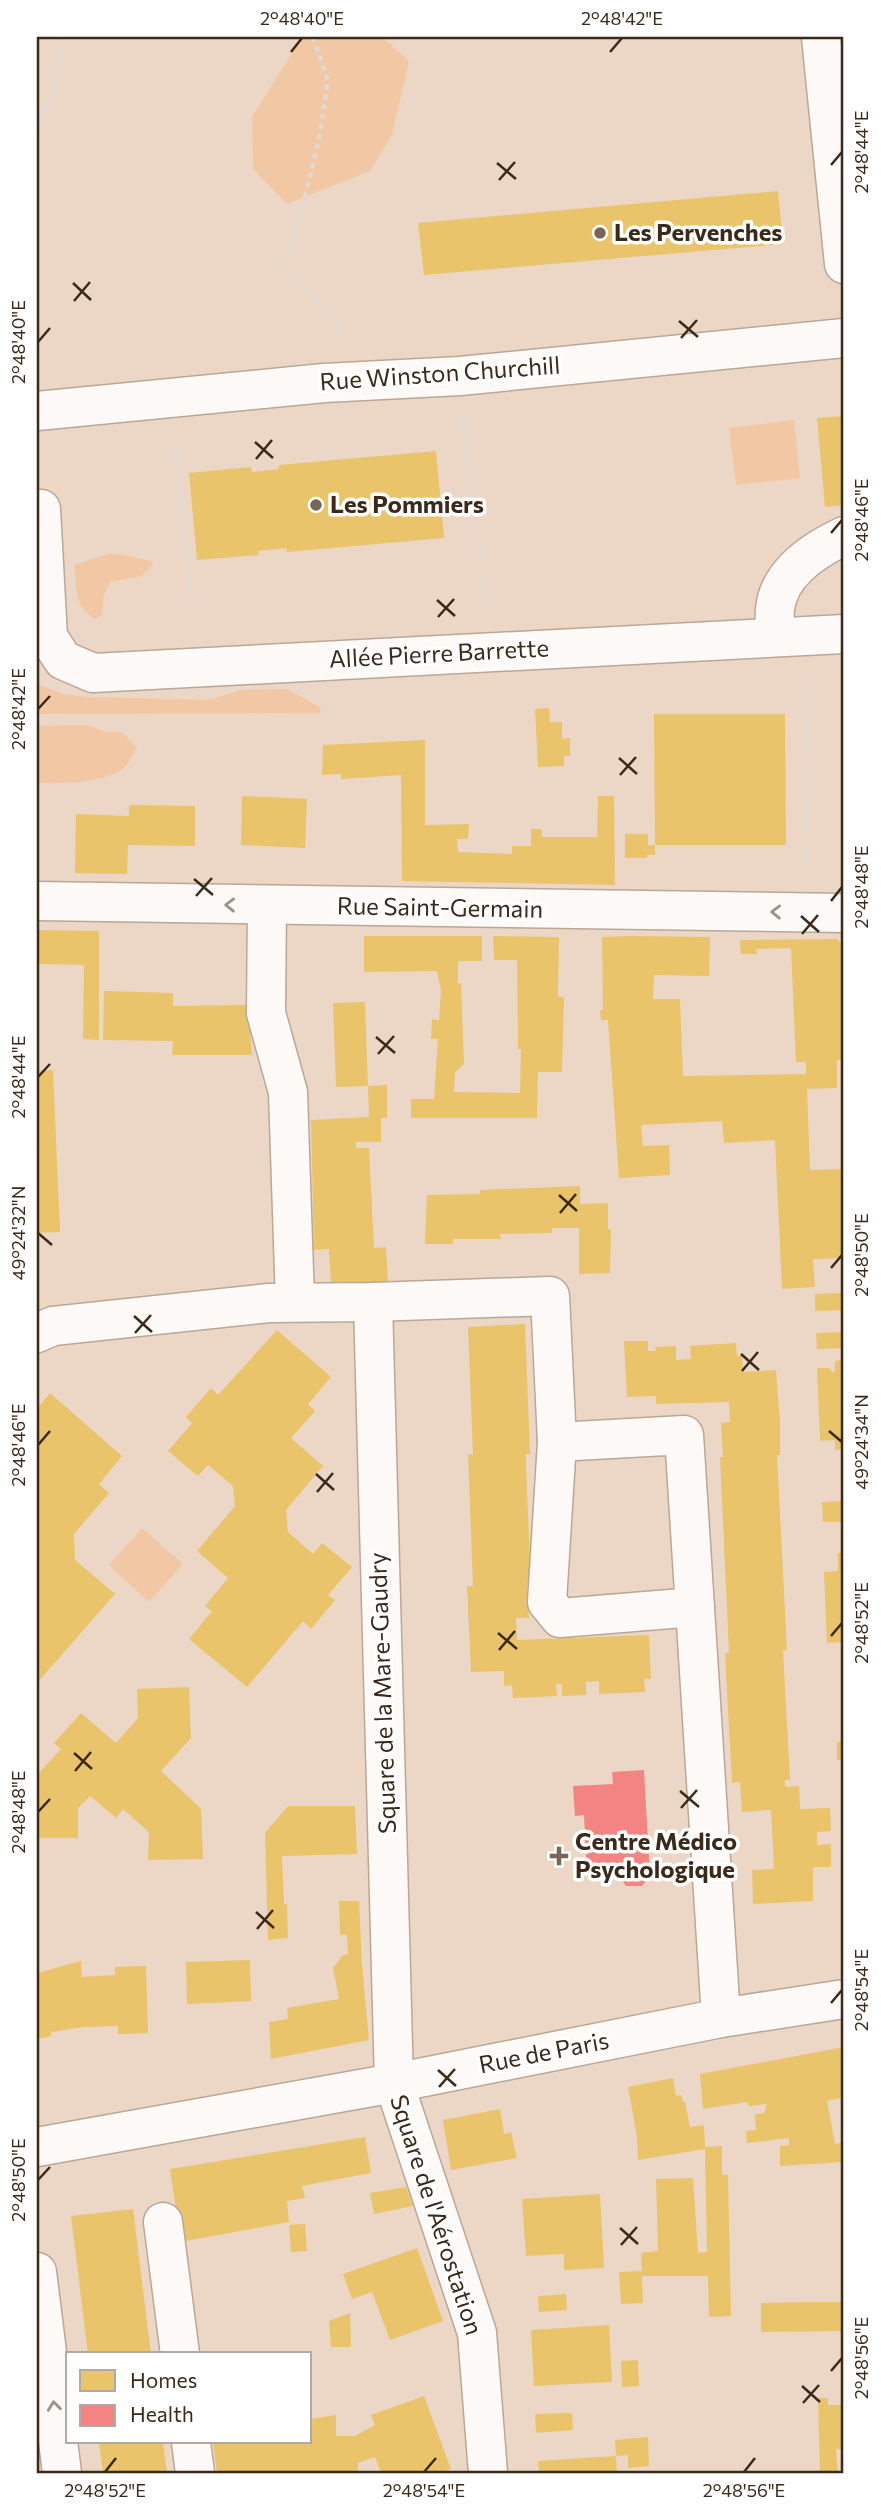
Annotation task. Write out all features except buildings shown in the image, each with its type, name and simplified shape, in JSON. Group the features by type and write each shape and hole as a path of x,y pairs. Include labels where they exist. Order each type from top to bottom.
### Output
{"street":[{"path":"821,37 844,264"},
{"name":"Rue Winston Churchill","path":"37,411 324,383 460,376 844,338"},
{"name":"Allée Pierre Barrette","path":"41,509 43,637 63,660 93,673 809,635"},
{"path":"809,635 775,607 786,579 796,567 819,549 844,536"},
{"name":"Rue Saint-Germain","path":"37,901 844,913"},
{"path":"267,905 266,1013 288,1092 295,1302"},
{"path":"37,1333 53,1326 295,1302 550,1296 557,1442 547,1602 560,1618 695,1607"},
{"name":"Square de la Mare-Gaudry","path":"373,1302 394,2083"},
{"path":"557,1442 684,1435 721,2018"},
{"name":"Rue de Paris","path":"37,2147 394,2083 721,2018 844,1999"},
{"name":"Square de l'Aérostation","path":"394,2083 477,2333 488,2473"},
{"path":"163,2222 180,2352"},
{"path":"37,2272 62,2473"},
{"path":"191,2444 195,2473"}],"path":[{"path":"37,131 51,97 64,37"},
{"path":"313,37 328,81 319,139 287,270 336,320 339,345"},
{"path":"460,376 492,651"},
{"path":"170,398 193,615"},
{"path":"804,913 809,635"}],"shaded area":[{"path":"302,37 382,37 409,61 392,135 370,171 287,204 253,169 252,117"},
{"path":"794,420 800,478 736,485 729,428"},
{"path":"108,554 151,561 153,565 142,576 110,582 104,595 102,615 96,619 83,609 80,603 74,565"},
{"path":"37,684 63,694 86,697 209,700 241,690 288,689 321,708 320,713 37,714"},
{"path":"86,725 107,732 122,732 137,748 125,767 96,779 70,783 37,783 37,726"},
{"path":"142,1528 183,1564 149,1602 109,1565"}],"place":[{"name":"Les Pervenches","path":"600,233"},
{"name":"Les Pommiers","path":"316,505"},
{"name":"Centre Médico Psychologique","path":"559,1856"}]}
